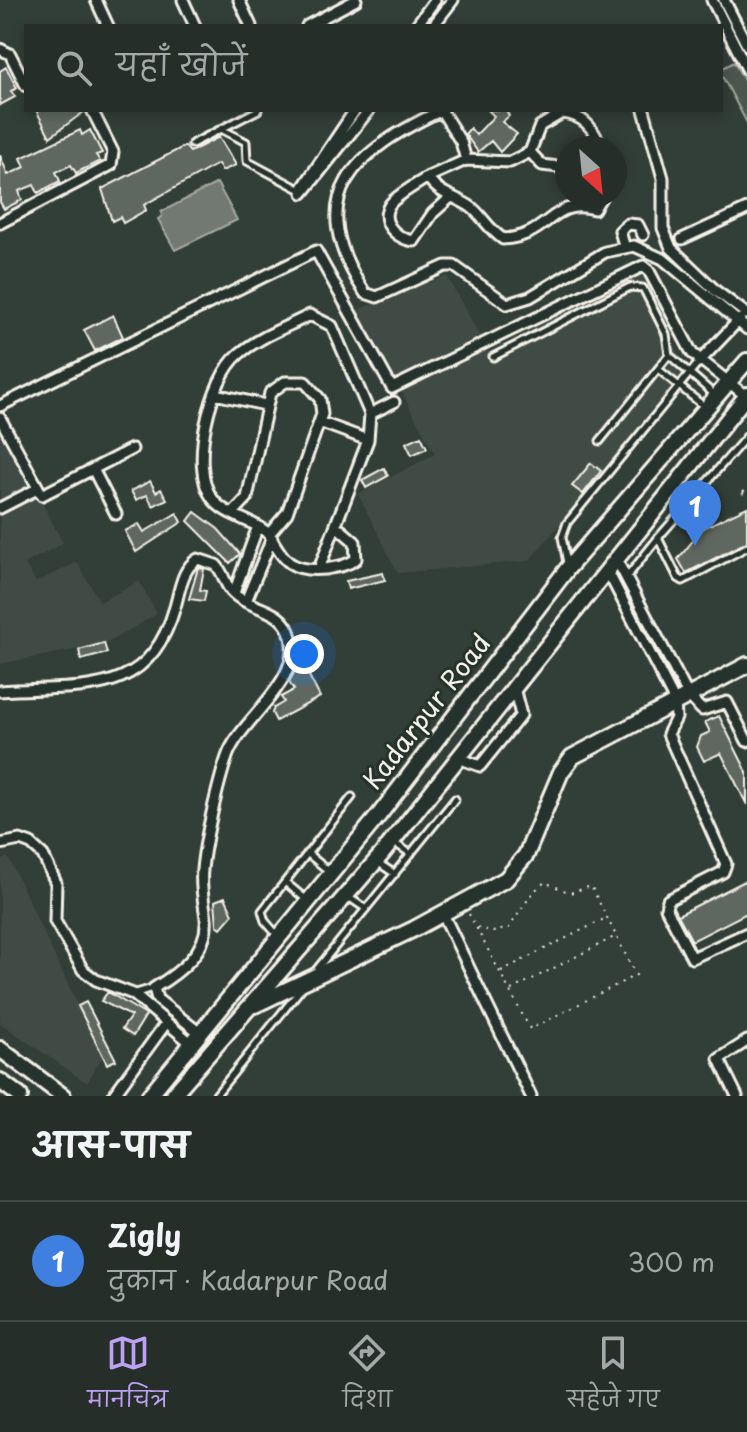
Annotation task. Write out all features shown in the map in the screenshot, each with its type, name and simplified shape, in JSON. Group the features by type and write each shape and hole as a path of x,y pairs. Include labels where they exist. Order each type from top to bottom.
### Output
{"street":[{"path":"97,0 107,24"},
{"path":"183,0 194,24"},
{"path":"239,0 250,24"},
{"path":"311,24 356,0"},
{"path":"417,24 435,0"},
{"path":"435,24 453,0"},
{"path":"712,0 747,69"},
{"path":"724,0 747,45"},
{"path":"0,49 10,54 24,82"},
{"path":"0,223 111,165 113,152 93,112"},
{"path":"302,191 354,112"},
{"path":"302,191 307,191 367,112"},
{"path":"438,112 385,140 369,153 343,186 337,200 343,250 365,293 377,297 445,266 454,266 498,300 517,302 587,262 639,244 663,213"},
{"path":"443,112 461,142 466,160"},
{"path":"645,112 663,178 663,228 671,248 722,296 746,312 699,362"},
{"path":"451,197 433,213 414,241 404,240 390,231 386,217 391,202 428,177 466,160 510,162 530,152 540,126 562,113 585,120 596,136"},
{"path":"530,152 542,165 555,167"},
{"path":"428,177 451,197 469,205 484,226 503,239 536,232 567,208"},
{"path":"682,239 747,209"},
{"path":"643,235 638,225 628,224 620,231 629,245 658,255 747,329"},
{"path":"0,406 316,251 392,388 643,266 699,362 747,395"},
{"path":"691,284 699,276"},
{"path":"715,305 722,296"},
{"path":"319,569 368,440 370,414 332,326 310,315 239,353 215,394 206,427 202,475 216,503 258,526 271,536 287,561 305,571 319,569 346,565 356,559 355,542 341,530"},
{"name":"Kadarpur Road","path":"149,1096 379,815 568,568 747,361"},
{"path":"233,513 247,498 265,405 278,386 291,380 305,382 320,399 322,423 287,513 271,536 246,601"},
{"path":"215,394 265,405"},
{"name":"Kadarpur Road","path":"172,1096 376,861 747,395"},
{"path":"370,414 394,402"},
{"path":"0,418 37,489 44,494 132,449"},
{"path":"322,423 368,440"},
{"path":"93,469 116,514"},
{"path":"0,508 37,489"},
{"path":"234,593 258,526"},
{"path":"0,691 106,683 141,668 161,646 182,580 194,560 203,558 216,565 234,593 280,618 291,637 291,654 268,703 233,743 225,760 202,869 206,922 199,948 183,968 154,988 157,999 197,1039"},
{"path":"611,564 626,578 660,642 682,698 668,734 727,868 668,900 666,908 692,958 747,933"},
{"path":"611,564 625,605 648,649 682,698 700,710 727,702 747,741"},
{"path":"625,605 637,599"},
{"path":"648,649 660,642"},
{"path":"247,1009 463,904 506,879 520,865 561,772 572,757 747,665"},
{"path":"458,758 480,766 521,715 514,688"},
{"path":"379,815 397,835"},
{"path":"0,844 20,840 37,848 56,883 53,913 73,957 96,980 133,994 168,1024 197,1039"},
{"path":"443,914 531,1096"},
{"path":"113,1096 168,1024"},
{"path":"737,1096 719,1059 747,1041"},
{"path":"0,1049 63,1096"},
{"path":"0,1081 20,1096"}],"lane":[{"path":"192,144 254,112"},
{"path":"221,129 246,142 247,161 302,191"},
{"path":"493,357 637,286 647,295 666,334 669,355 711,401"},
{"path":"600,441 669,355"},
{"path":"568,568 562,537 567,523 682,387 699,362"},
{"path":"658,369 682,387 711,401"},
{"path":"626,578 747,436"},
{"path":"658,538 678,578 683,581 747,547"},
{"path":"280,938 265,921 262,911 352,797"},
{"path":"215,1096 455,799"},
{"path":"397,835 411,854"},
{"path":"307,853 331,874"},
{"path":"376,861 395,874"},
{"path":"284,882 309,902"},
{"path":"347,895 366,909"},
{"path":"133,994 154,988"}],"path":[{"path":"742,492 747,495"},
{"path":"463,904 531,1030 636,974 591,886 570,893 548,882 538,886 509,928 493,932 477,927"},
{"path":"499,972 607,918"},
{"path":"509,992 617,936"}],"shaded area":[{"path":"734,62 747,86 747,123 723,78 723,68"},
{"path":"217,183 237,220 175,250 158,219 162,216 161,212"},
{"path":"641,271 688,374 529,561 398,573 358,494 435,454 357,310 447,276 489,353"},
{"path":"0,422 63,543 25,564 36,582 77,562 100,602 139,581 157,614 105,644 0,664"},
{"path":"8,857 102,1057 87,1083 0,1023 0,861"}],"building":[{"path":"6,67 17,88 11,91 15,97 0,105 0,71"},
{"path":"37,112 84,112 50,137"},
{"path":"490,112 507,112 509,116 502,122 517,134 500,152 491,141 478,152 465,134 470,128 476,135 494,116"},
{"path":"80,130 82,135 90,130 102,153 96,155 100,161 76,173 71,165 56,172 60,181 38,193 34,185 19,191 22,200 4,209 0,202 0,155 8,175 25,167 21,158"},
{"path":"219,137 236,165 222,171 218,164 144,205 146,210 123,223 120,217 112,221 102,189 185,146 190,152"},
{"path":"113,315 123,337 95,351 84,330"},
{"path":"421,436 427,448 412,455 406,443"},
{"path":"591,463 601,471 583,494 572,486"},
{"path":"384,468 388,476 366,488 362,480"},
{"path":"150,481 156,492 161,489 167,499 153,506 147,495 136,500 131,491"},
{"path":"747,507 747,542 686,573 678,559 703,528"},
{"path":"195,512 218,529 240,554 230,563 188,521"},
{"path":"177,513 182,522 136,552 125,531 139,524 144,532"},
{"path":"198,568 204,569 200,590 206,591 204,601 189,599"},
{"path":"383,573 385,580 348,589 346,581"},
{"path":"104,643 107,653 81,660 79,650"},
{"path":"304,666 320,697 276,721 272,713 274,708 284,702 281,697 294,690 289,682 295,671"},
{"path":"719,716 747,772 747,805 721,753 704,761 697,747 701,736 710,732 705,722"},
{"path":"747,880 747,913 692,941 678,915"},
{"path":"225,897 233,914 221,928 217,925 215,901"},
{"path":"108,992 146,1015 133,1036 122,1029 131,1016 101,1001"},
{"path":"86,1002 116,1060 107,1064 78,1006"}],"place":[{"name":"Zigly","path":"695,546"}]}
